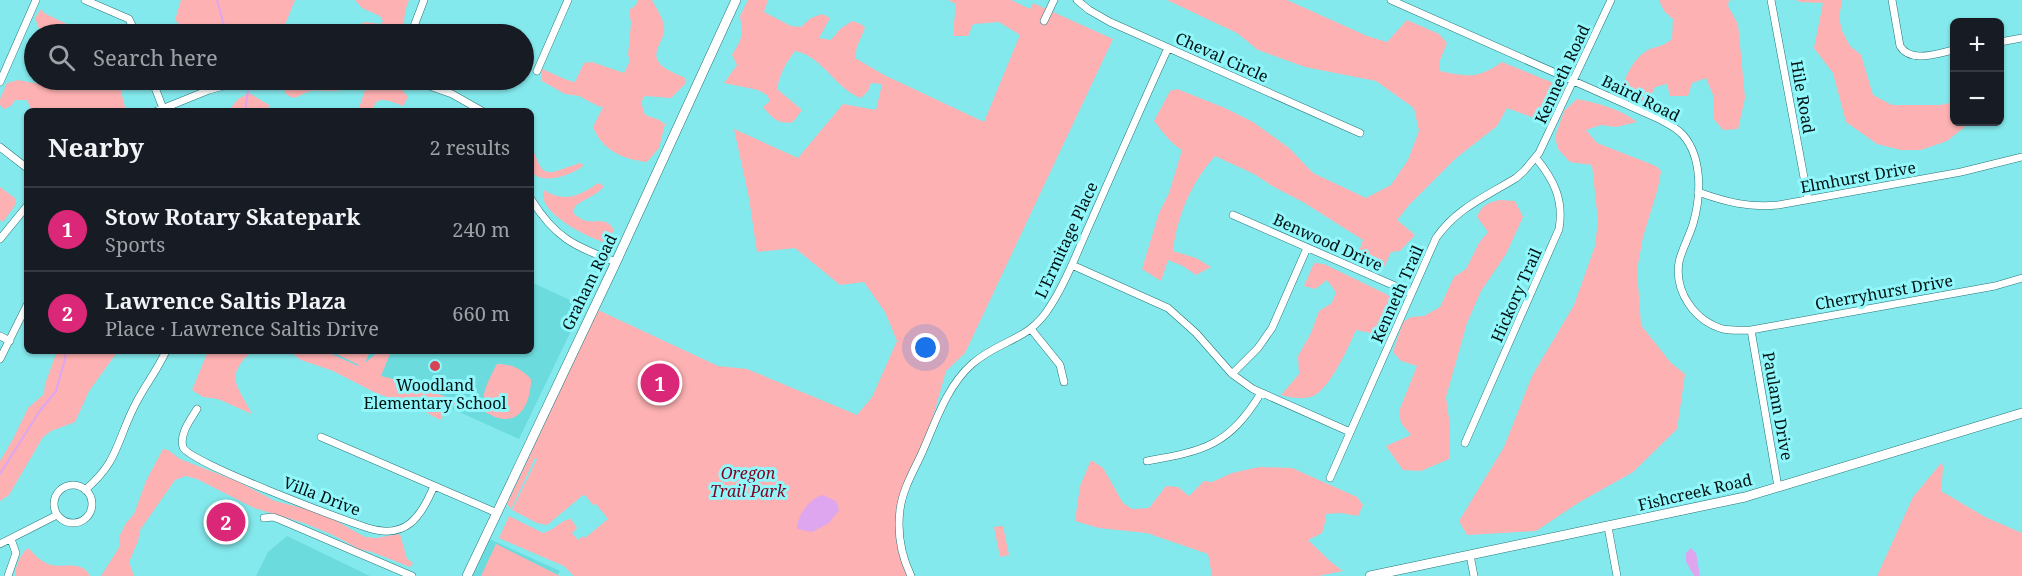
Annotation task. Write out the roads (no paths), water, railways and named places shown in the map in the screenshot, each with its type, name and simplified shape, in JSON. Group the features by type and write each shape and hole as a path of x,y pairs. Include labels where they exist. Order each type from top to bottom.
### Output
{"main road":[{"name":"Graham Road","path":"467,576 616,262 736,0"},
{"name":"Fishcreek Road","path":"1370,576 1735,499 2022,413"}],"street":[{"path":"25,24 36,0"},
{"path":"85,0 127,18 130,24"},
{"path":"415,24 424,0"},
{"path":"537,71 568,0"},
{"path":"1044,21 1054,0"},
{"name":"Cheval Circle","path":"1077,0 1095,14 1360,133"},
{"name":"Baird Road","path":"1391,0 1657,118 1678,130 1685,137 1694,157 1698,192 1692,225 1679,261 1678,273 1681,287 1693,310 1711,324 1734,331 1751,330"},
{"name":"Kenneth Road","path":"1536,158 1575,81 1611,0"},
{"name":"Hile Road","path":"1771,0 1808,199"},
{"path":"1892,2 1900,46 1904,52 1919,56 1950,51"},
{"path":"0,82 24,27"},
{"path":"2004,41 2022,38"},
{"name":"L'Ermitage Place","path":"911,576 899,539 900,509 910,479 945,401 961,375 975,361 1031,329 1052,305 1168,48"},
{"path":"155,90 160,108"},
{"path":"166,108 209,90"},
{"path":"441,90 477,108"},
{"path":"0,147 24,166"},
{"name":"Elmhurst Drive","path":"1698,192 1728,203 1756,207 1778,205 1961,172 2022,157"},
{"name":"Kenneth Trail","path":"1330,478 1436,238 1462,209 1516,178 1536,158"},
{"name":"Hickory Trail","path":"1465,443 1559,229 1561,211 1556,189 1536,158"},
{"path":"534,202 556,233 576,245 616,262"},
{"path":"0,239 24,210"},
{"name":"Benwood Drive","path":"1233,215 1411,293"},
{"path":"1232,374 1258,348 1272,328 1307,248"},
{"path":"1072,265 1168,308 1196,333 1232,374 1261,393 1350,432"},
{"name":"Cherryhurst Drive","path":"1751,330 1995,286 2022,278"},
{"path":"0,359 24,311"},
{"path":"1031,329 1060,365 1064,382"},
{"name":"Paulann Drive","path":"1751,330 1778,487"},
{"path":"0,336 10,340"},
{"path":"85,490 97,480 111,462 133,408 164,354"},
{"path":"1147,461 1192,452 1215,443 1240,423 1261,393"},
{"name":"Villa Drive","path":"197,409 183,439 182,446 185,452 211,467 380,532 400,529 414,522 426,505 434,486"},
{"path":"321,437 497,513"},
{"path":"70,485 79,486 85,490 92,504 90,513 80,522 72,523 62,520 54,508 54,500 60,489 70,485"},
{"path":"0,544 57,515"},
{"path":"264,518 281,520 412,576"},
{"path":"1608,527 1617,576"},
{"path":"8,576 16,553 11,539"},
{"path":"1470,555 1474,576"}],"waterway":[{"path":"217,0 224,24"},
{"path":"245,108 248,91"},
{"path":"0,474 39,412 56,391 66,354"}],"place":[{"name":"Woodland Elementary School","path":"435,366"},
{"name":"Stow Rotary Skatepark","path":"660,383"},
{"name":"Lawrence Saltis Plaza","path":"226,522"}],"park label":[{"name":"Oregon Trail Park","path":"748,482"}]}
